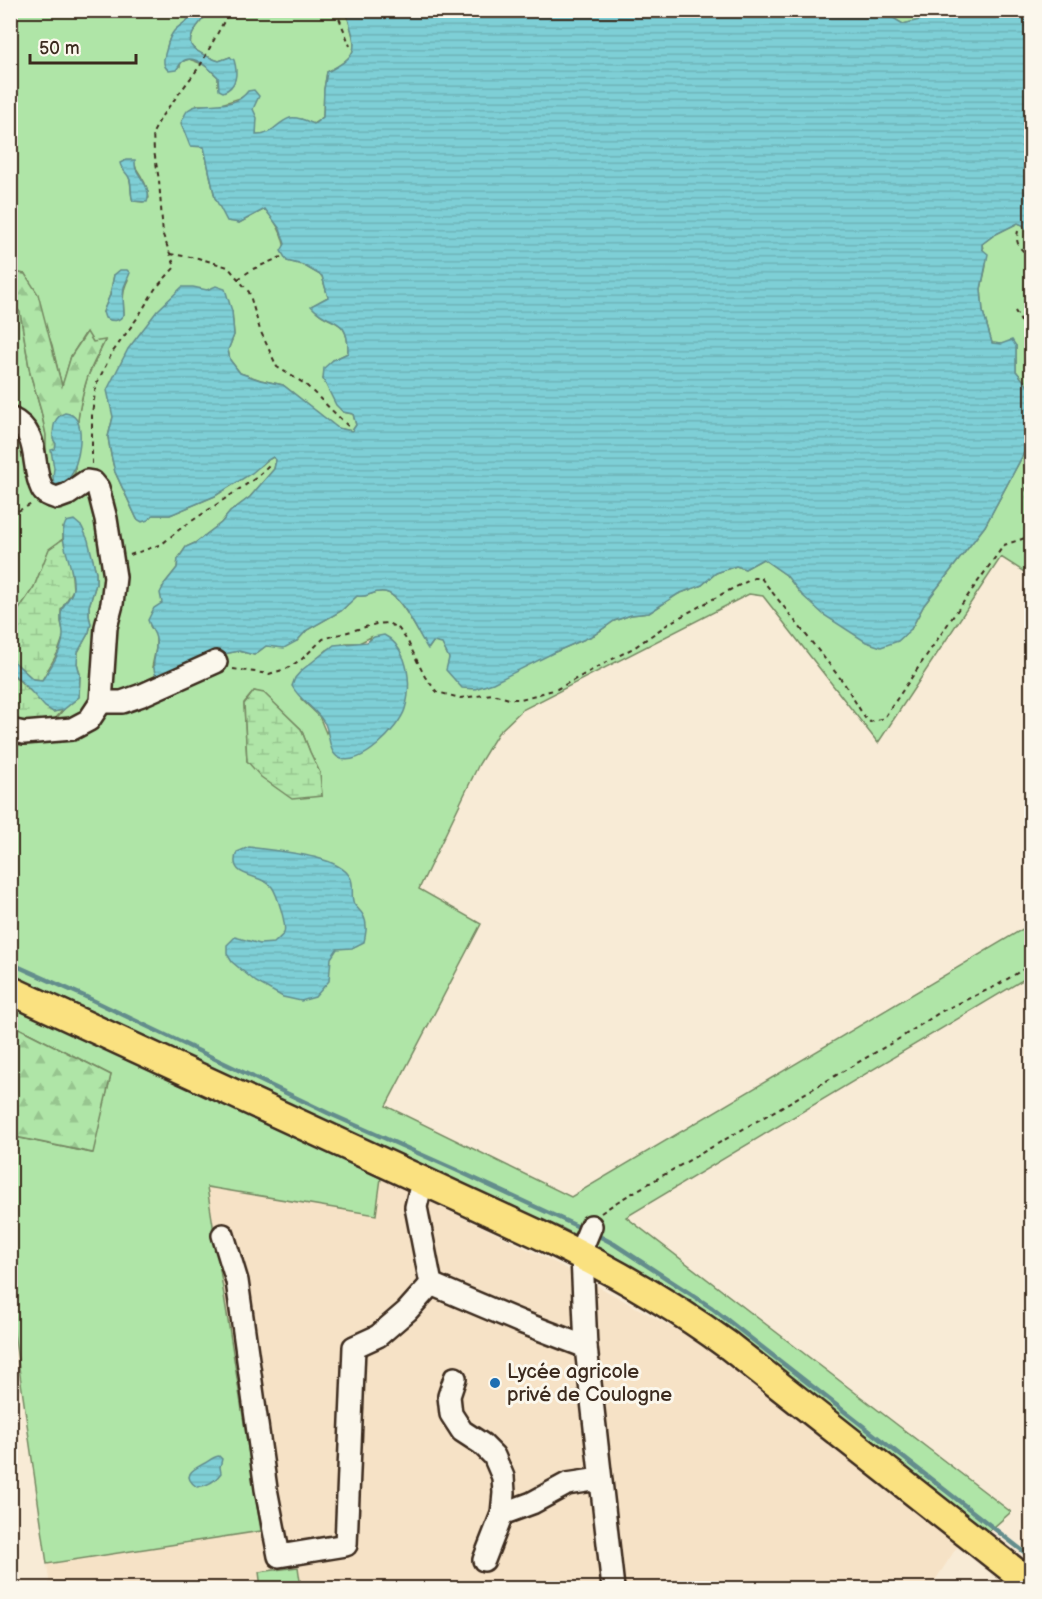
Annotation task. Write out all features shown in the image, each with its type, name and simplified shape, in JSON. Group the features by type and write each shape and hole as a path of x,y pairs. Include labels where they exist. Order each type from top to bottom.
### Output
{"main road":[{"path":"10,990 582,1256 661,1300 715,1336 1032,1585"}],"street":[{"path":"10,418 27,432 34,449 42,489 47,495 57,498 68,494 87,481 93,482 98,488 106,519 115,577 112,604 106,627 101,702 89,720 72,729 24,733 10,730"},
{"path":"101,702 122,702 216,662"},
{"path":"425,1182 416,1207 431,1284"},
{"path":"591,1226 584,1243 582,1256 586,1347 613,1588"},
{"path":"224,1235 237,1281 266,1489 279,1556 346,1545 354,1347 378,1336 407,1311 431,1284"},
{"path":"431,1284 521,1323 586,1347"},
{"path":"455,1378 449,1396 452,1414 462,1431 482,1444 494,1456 503,1477 502,1514 484,1560"},
{"path":"502,1514 532,1503 567,1484 600,1479"}],"path":[{"path":"93,482 92,414 96,385 112,353 155,289 175,267 163,235 153,133 160,117 200,66 230,10"},
{"path":"336,10 350,46"},
{"path":"1018,231 1017,245 1032,261"},
{"path":"170,254 198,258 228,267 249,292 260,330 277,367 305,384 349,427"},
{"path":"237,279 281,257"},
{"path":"1015,311 1023,325 1024,342 1029,357 1032,359"},
{"path":"113,559 133,555 162,544 180,529 256,478 271,463"},
{"path":"216,662 222,668 269,674 286,669 302,659 322,639 376,624 388,623 399,630 408,642 425,677 437,692 460,698 493,694 509,699 521,699 557,689 635,647 672,622 724,593 754,578 761,578 844,683 865,718 870,722 884,718 1004,545 1025,538 1030,533 1026,483 1029,469 1032,466"},
{"path":"591,1226 597,1216 617,1202 897,1040 942,1011 996,986 1032,964"}],"shaded area":[{"name":"Lycée agricole privé de Coulogne","path":"381,1178 556,1263 695,1340 961,1541 930,1588 50,1588 47,1564 261,1531 207,1186 376,1215"}],"green space":[{"path":"11,11 194,11 192,16 169,39 167,47 180,66 181,62 189,59 205,65 218,77 218,86 230,57 216,60 195,50 190,41 197,27 210,11 346,11 354,48 347,60 327,72 323,117 313,124 301,119 264,136 256,135 255,114 243,97 218,105 197,105 215,198 239,223 265,209 280,233 287,261 303,265 322,276 328,297 312,306 318,313 341,326 345,332 348,353 333,360 323,379 343,412 353,414 356,425 352,431 337,428 283,385 240,373 230,360 228,350 234,335 232,311 207,290 202,290 113,417 108,437 115,472 137,519 148,520 153,515 170,515 215,496 266,461 273,457 276,460 274,469 250,497 230,512 221,523 186,547 178,559 177,568 165,583 162,603 150,626 156,635 152,667 239,651 254,655 266,646 297,641 307,630 341,611 357,596 381,592 391,595 403,607 429,648 433,642 442,643 449,658 555,652 594,635 614,621 631,615 649,613 678,594 702,585 716,573 736,566 745,569 763,559 786,575 802,595 911,629 924,605 985,526 1031,440 1031,508 1025,518 1031,527 1031,579 1029,575 1001,557 878,743 763,596 749,594 522,710 498,733 479,764 419,889 481,924 386,1106 571,1197 1031,924 1031,975 626,1217 1011,1512 986,1534 722,1323 614,1256 564,1229 477,1192 11,975 11,723 55,720 79,697 78,652 91,624 89,606 96,584 96,572 92,557 63,528 63,539 49,550 34,587 11,621 11,302 20,312 30,373 41,411 46,435 46,467 75,444 79,411 87,378 105,341 93,342 86,332 71,356 62,387 52,345 25,274 11,272 13,219 10,213","holes":["135,165 146,185 149,198 143,202 133,201 129,177","114,275 128,280 124,292 124,314 103,312 110,295","371,637 326,733 319,716 301,699 303,672 327,650 346,643 359,643","254,691 264,694 301,729 320,773 322,796 247,761 244,703"]},
{"path":"880,11 918,11 921,20 903,24"},
{"path":"1018,223 1023,225 1031,239 1031,390 1016,371 1016,346 992,343 983,312 981,289 986,266 982,244"},
{"path":"11,272 25,274 38,294 62,386 71,356 87,332 93,342 105,340 89,374 81,402 76,437 75,473 61,488 50,486 46,467 46,435 41,411 30,373 20,312 11,302"},
{"path":"63,539 71,564 73,590 61,610 64,635 58,652 42,680 33,679 11,659 11,621 34,587 49,549"},
{"path":"10,672 53,712 63,710 55,719 39,723 11,723"},
{"path":"254,691 264,693 301,729 320,773 322,796 292,799 261,777 247,761 244,704"},
{"path":"11,1007 381,1178 376,1215 207,1187 261,1531 47,1564 11,1312 10,1136 92,1153 111,1075 11,1024"},
{"path":"11,1024 111,1075 93,1153 11,1136"},
{"path":"298,1567 301,1588 261,1588 259,1572"}],"water":[{"path":"880,10 903,24 920,20 918,11 1031,11 1031,239 1023,225 1018,223 982,244 982,249 988,254 981,289 983,312 992,343 1001,344 1012,340 1016,346 1016,371 1031,390 1031,440 985,526 924,605 911,629 898,641 881,647 866,642 824,615 802,595 786,575 763,559 745,569 736,566 716,573 702,585 678,594 649,613 631,615 614,621 594,635 493,683 475,689 462,688 446,670 449,658 442,644 433,642 428,649 403,607 385,592 357,596 341,611 307,630 297,641 284,648 266,646 254,655 239,651 209,657 157,679 154,667 156,639 148,620 154,608 162,603 160,593 177,568 178,559 186,547 221,523 230,512 250,497 274,469 276,460 273,457 266,461 252,473 215,496 170,515 153,515 142,522 137,519 115,472 111,455 108,437 113,417 107,390 128,349 157,311 182,287 207,290 216,286 225,289 232,311 234,335 228,350 230,360 240,373 283,385 338,428 352,431 356,425 353,414 343,412 336,405 323,379 324,368 333,360 348,353 345,332 337,323 311,306 328,297 322,276 303,265 287,261 281,251 285,244 280,229 265,209 239,223 227,221 215,198 204,147 190,146 181,123 188,110 201,105 234,102 248,91 254,90 259,96 253,109 257,118 256,135 270,131 290,118 299,118 314,124 323,117 327,72 347,60 354,48 346,11"},
{"path":"194,11 210,11 191,37 193,48 219,61 230,57 234,60 236,70 234,83 223,92 219,90 218,77 196,61 186,59 176,70 169,71 165,65 164,57 170,36 191,17"},
{"path":"135,160 136,168 147,189 147,202 133,201 130,180 120,163"},
{"path":"120,270 127,270 130,273 124,287 124,314 120,319 113,321 105,318 103,312 110,295 114,275"},
{"path":"65,413 72,415 77,421 80,437 75,465 64,487 54,485 51,450 55,449 56,444 53,439 54,423"},
{"path":"74,520 82,527 88,540 96,572 96,584 89,606 91,624 89,632 78,652 79,697 63,710 53,712 45,707 11,672 11,659 33,679 42,680 59,652 63,639 61,613 73,586 63,536 66,522"},
{"path":"384,635 397,645 406,665 409,684 405,709 395,726 378,745 357,758 348,760 339,758 333,752 325,724 292,686 302,670 334,645 367,642 374,637"},
{"path":"249,847 319,858 343,869 350,877 354,904 366,922 364,942 352,948 337,949 331,958 329,981 315,997 301,1001 283,997 256,982 232,962 227,954 227,945 235,937 260,944 274,943 285,929 272,887 236,867 237,852"},
{"path":"219,1456 222,1459 221,1473 216,1479 204,1486 197,1487 192,1483 190,1473"}],"waterway":[{"path":"10,963 328,1113 581,1228"},
{"path":"599,1236 712,1308 1032,1558"}],"place":[{"name":"Lycée agricole privé de Coulogne","path":"495,1383"}]}
